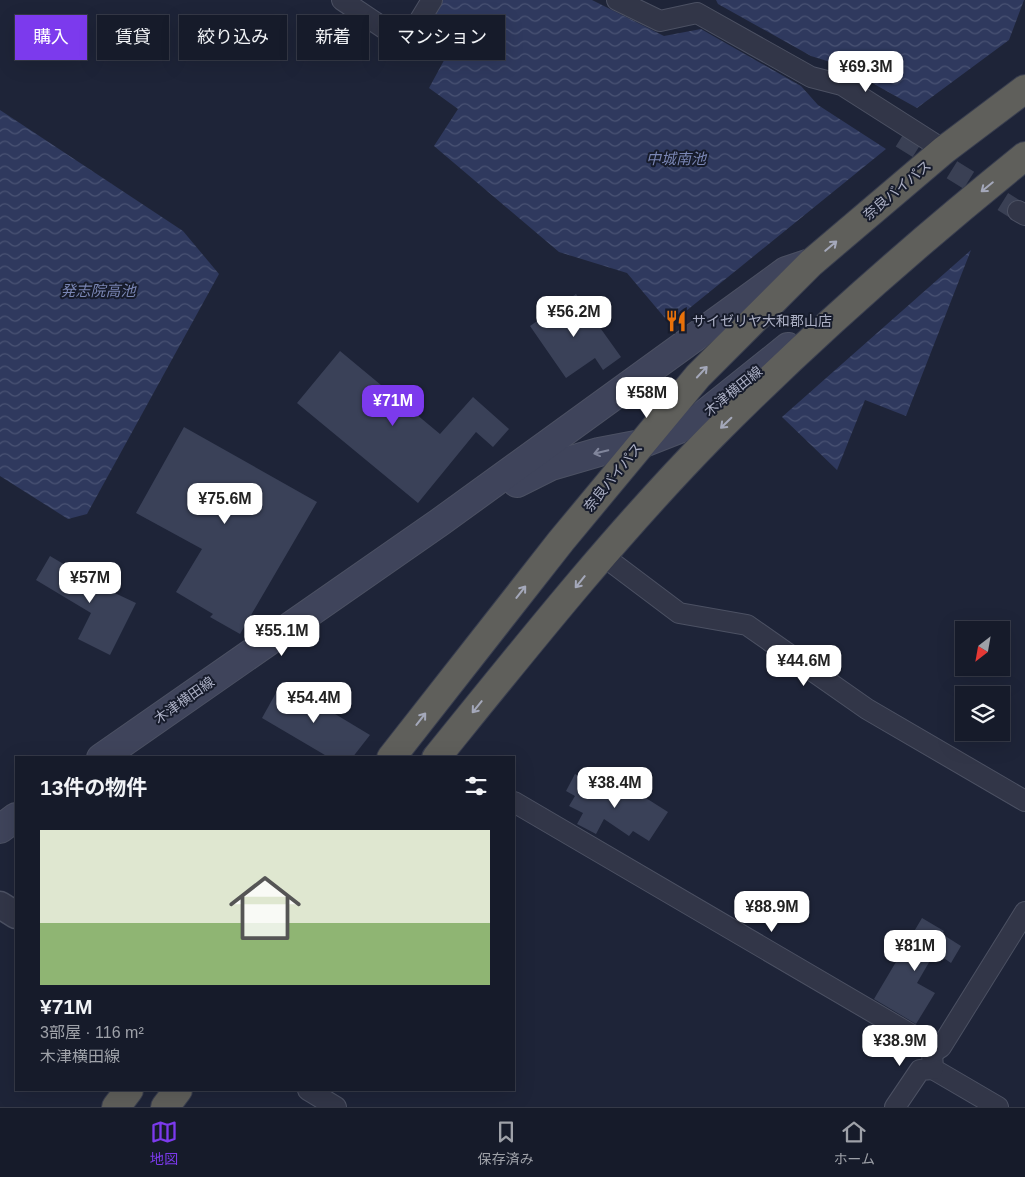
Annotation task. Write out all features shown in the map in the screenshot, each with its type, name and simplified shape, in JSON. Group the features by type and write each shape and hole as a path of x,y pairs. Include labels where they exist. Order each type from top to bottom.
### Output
{"highway":[{"name":"奈良バイパス","path":"393,756 641,444 698,376 811,263 944,150 1025,89"},
{"path":"437,756 602,555 712,437 950,216 1025,156"},
{"path":"116,1107 127,1091"},
{"path":"165,1107 177,1091"}],"main road":[{"name":"木津横田線","path":"104,756 440,522 786,271 811,263"},
{"name":"木津横田線","path":"440,522 551,466 599,452 641,444 692,424 738,390 780,352 851,306"},
{"path":"0,829 15,818"}],"street":[{"path":"342,0 406,43 432,0"},
{"path":"617,0 660,21 697,6 811,77 901,138"},
{"path":"811,77 842,85 944,150"},
{"path":"602,555 679,613 747,625 867,710 1025,801"},
{"path":"515,803 924,1042 932,1061 998,1107"},
{"path":"0,906 15,914"},
{"path":"895,1107 920,1070 932,1061 1025,912"},
{"path":"310,1091 336,1107"}],"water":[{"name":"中城南池","path":"441,0 592,0 664,36 701,29 801,86 818,105 886,149 670,324 627,273 559,252 434,146 458,109 429,88 444,60 505,60 505,15 432,15"},
{"path":"716,0 1024,0 1009,40 917,108 840,65 811,56 718,4"},
{"name":"発志院高池","path":"0,110 183,231 219,274 87,514 68,519 0,476"},
{"path":"971,250 906,416 865,400 837,470 782,417"}],"building":[{"path":"576,294 621,357 603,370 595,358 566,378 530,326"},
{"path":"340,351 440,434 473,397 509,429 493,447 476,432 418,503 297,403"},
{"path":"184,427 317,502 240,634 210,617 213,614 176,592 202,549 136,513"},
{"path":"50,556 104,588 136,603 110,655 78,639 91,613 36,580"},
{"path":"282,682 370,735 354,756 327,756 262,718"},
{"path":"575,774 620,798 627,786 668,812 649,841 633,831 629,836 604,819 596,834 577,824 583,813 569,806 575,796 566,791"},
{"path":"922,918 944,931 942,934 961,946 951,963 935,952 917,983 935,993 916,1024 874,999"}],"tunnel":[{"path":"901,138 1018,211"}],"place":[{"name":"サイゼリヤ大和郡山店","path":"676,321"}]}
